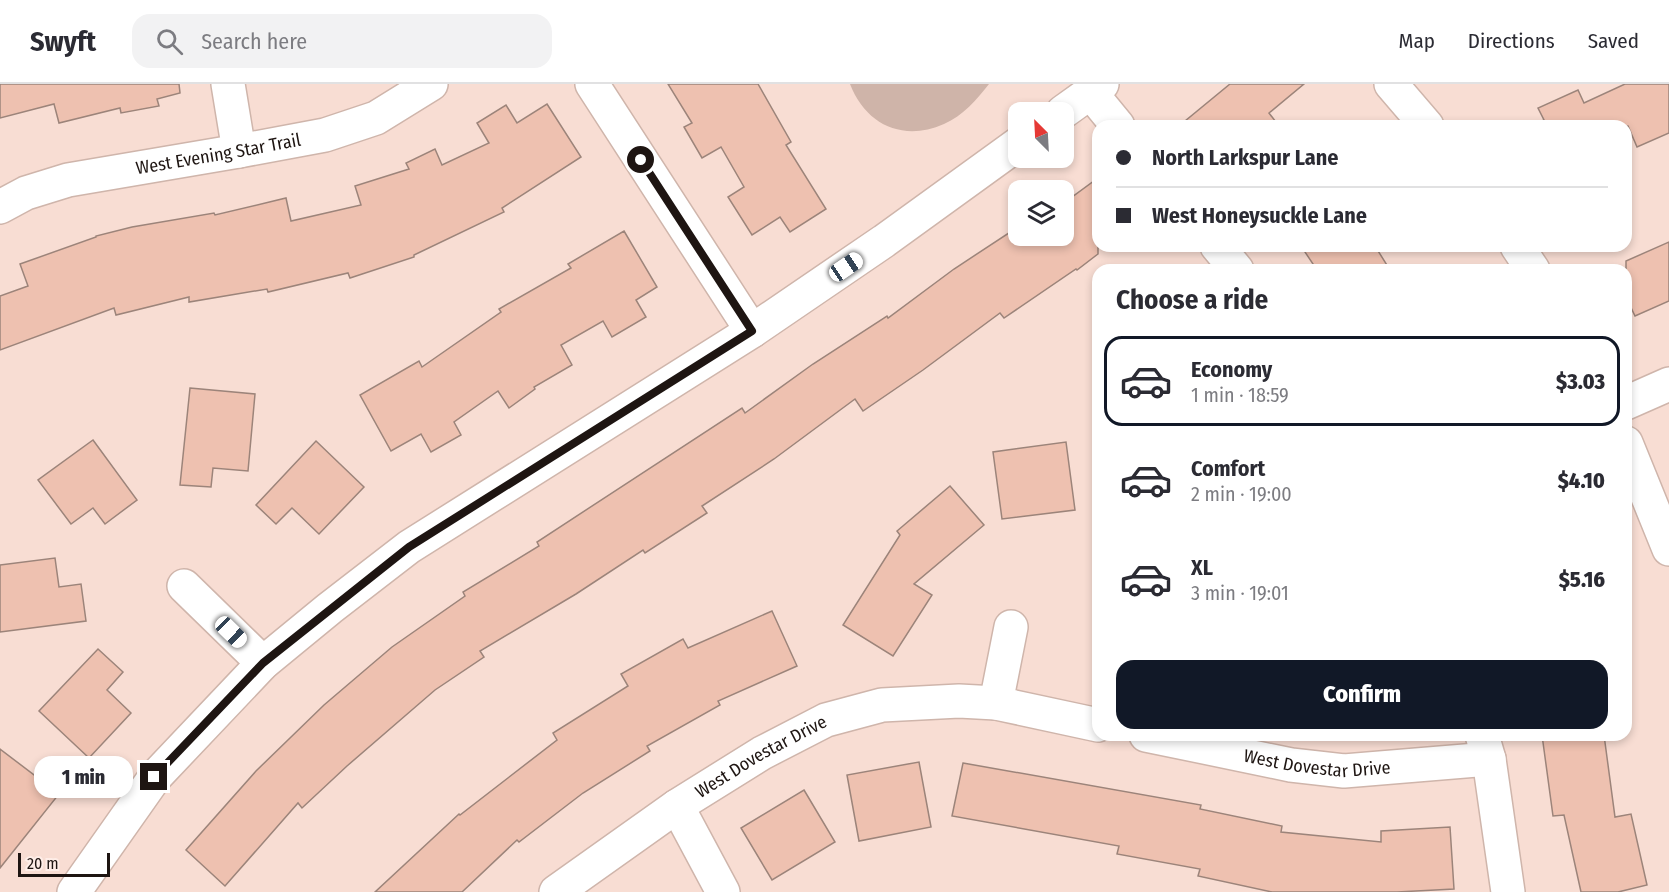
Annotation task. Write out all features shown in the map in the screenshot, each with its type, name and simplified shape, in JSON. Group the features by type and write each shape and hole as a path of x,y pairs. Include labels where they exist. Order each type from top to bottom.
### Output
{"street":[{"path":"228,84 239,152"},
{"name":"West Evening Star Trail","path":"0,207 26,193 68,180 239,152 325,135 376,118 431,84"},
{"path":"592,84 752,331"},
{"path":"1391,84 1422,120"},
{"path":"1074,104 1096,88 1115,120"},
{"path":"74,892 154,777 263,663 409,547 752,331 884,241 1008,151"},
{"path":"1222,252 1232,264"},
{"path":"1632,400 1669,384"},
{"path":"1632,458 1669,549"},
{"path":"184,586 263,663"},
{"path":"996,703 1011,627"},
{"name":"West Dovestar Drive","path":"556,892 677,806 762,753 826,720 882,705 959,701 996,703 1092,724"},
{"name":"West Dovestar Drive","path":"1175,741 1291,765 1344,771 1486,747"},
{"path":"1486,747 1508,892"},
{"path":"677,806 723,892"}],"shaded area":[{"path":"850,84 989,84 969,107 951,121 929,129 914,131 900,130 876,119 857,98"}],"building":[{"path":"0,84 179,84 180,93 157,99 159,106 121,113 120,108 59,123 54,104 0,118"},
{"path":"668,84 758,84 791,142 786,145 826,209 790,232 780,217 752,235 728,197 744,187 721,147 702,158 684,127 692,123"},
{"path":"1230,84 1304,84 1269,113 1274,120 1186,120"},
{"path":"1625,84 1669,84 1669,133 1637,147 1632,135 1632,120 1544,120 1538,108 1578,90 1584,103"},
{"path":"547,104 581,157 502,208 504,212 414,257 350,278 348,273 268,292 267,289 189,302 189,297 116,315 114,308 0,350 0,296 28,286 20,264 96,236 132,227 214,213 215,215 286,198 291,221 361,205 355,186 409,169 406,163 435,149 442,165 489,143 477,123 506,105 517,123"},
{"path":"1092,182 1092,252 1098,252 1098,254 1077,270 1004,318 1000,313 863,411 855,399 774,459 702,506 707,513 645,553 643,550 576,594 480,651 484,657 435,690 302,808 298,803 225,886 186,850 256,771 324,705 392,647 465,596 463,592 539,546 537,542 742,408 745,413 813,364 887,316 888,318 954,269 1008,234 1008,246 1074,246 1074,196"},
{"path":"624,231 657,287 636,300 646,317 612,337 603,321 561,345 572,365 534,387 535,389 509,408 498,391 454,422 461,435 431,452 421,434 391,451 360,395 419,361 422,367 501,312 499,309 571,268 568,264"},
{"path":"1669,242 1669,301 1635,316 1632,310 1632,264 1626,264 1626,261"},
{"path":"1305,252 1379,252 1386,264 1313,264"},
{"path":"190,388 255,394 248,471 213,468 211,487 180,485"},
{"path":"93,440 137,500 105,524 93,508 71,524 38,480"},
{"path":"316,441 364,487 319,534 292,508 276,524 256,505"},
{"path":"1066,442 1075,510 1002,519 993,452"},
{"path":"950,486 984,525 914,584 932,595 893,656 843,625 900,535 897,531"},
{"path":"55,558 59,587 81,584 86,621 0,632 0,565"},
{"path":"772,611 797,666 718,701 720,705 647,746 650,751 583,793 519,842 517,840 462,892 375,892 459,814 557,740 553,733 628,686 621,674 683,639 688,648"},
{"path":"98,649 123,672 107,690 131,713 89,758 39,711"},
{"path":"1543,741 1605,741 1615,817 1631,814 1647,885 1618,892 1581,892 1564,815 1553,816"},
{"path":"0,749 59,794 0,868"},
{"path":"919,762 931,827 859,841 847,775"},
{"path":"963,763 1201,805 1200,809 1282,826 1281,832 1381,842 1381,831 1450,827 1454,889 1397,892 1272,892 1198,876 1200,869 1117,854 1119,846 952,816"},
{"path":"804,790 835,842 772,880 741,828"}],"route":[{"path":"154,777 263,663 409,547 752,331 641,160"}]}
